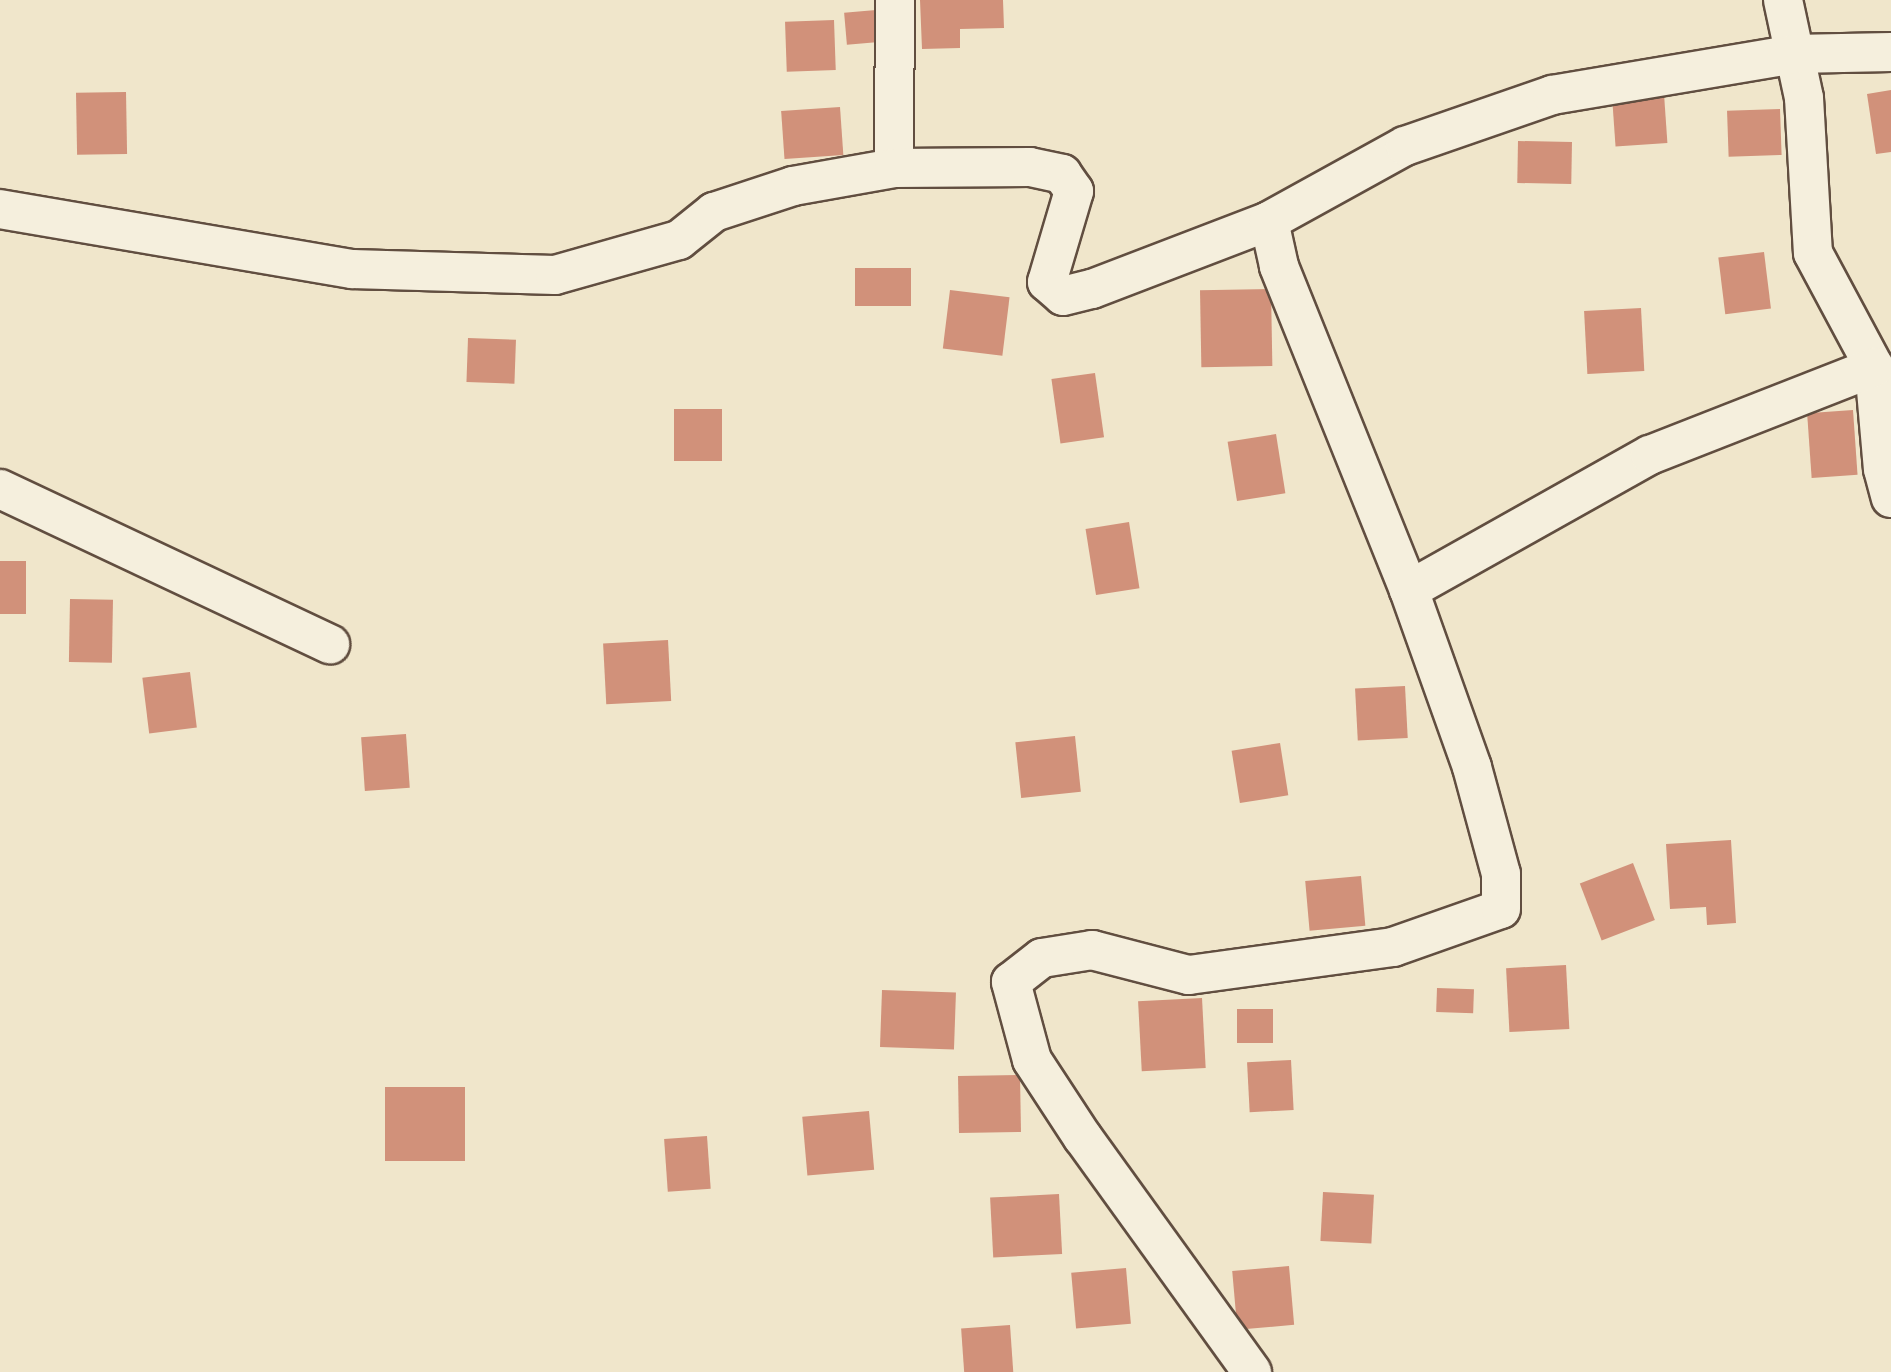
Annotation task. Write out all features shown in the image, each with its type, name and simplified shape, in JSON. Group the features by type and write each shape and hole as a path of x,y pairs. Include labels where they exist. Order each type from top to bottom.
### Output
{"street":[{"path":"894,168 895,0"},
{"path":"1783,0 1804,98 1813,253 1874,367 1884,469 1891,498"},
{"path":"0,209 352,269 555,275 679,240 714,212 793,186 894,168 1030,167 1062,174 1074,191 1047,282 1063,296 1092,289 1269,221 1405,146 1552,95 1794,54 1891,52"},
{"path":"1252,1372 1083,1138 1032,1060 1011,982 1042,958 1092,950 1189,975 1393,947 1501,909 1501,874 1472,767 1409,590 1279,266 1269,221"},
{"path":"1409,590 1650,455 1874,367"},
{"path":"0,489 330,644"}],"building":[{"path":"920,0 1003,0 1004,28 960,29 960,48 922,49"},
{"path":"876,10 879,42 847,45 844,13"},
{"path":"834,20 836,70 787,72 785,22"},
{"path":"1891,90 1891,152 1876,154 1867,94"},
{"path":"126,92 127,154 77,155 76,93"},
{"path":"1664,94 1667,143 1616,147 1612,98"},
{"path":"840,107 843,155 784,159 781,111"},
{"path":"1780,109 1782,155 1729,157 1727,111"},
{"path":"1518,141 1572,142 1571,184 1517,183"},
{"path":"1764,252 1771,309 1725,314 1718,258"},
{"path":"855,268 911,268 911,306 855,306"},
{"path":"1271,289 1272,366 1201,367 1200,290"},
{"path":"950,290 1010,297 1002,356 943,349"},
{"path":"1641,308 1644,371 1587,374 1584,311"},
{"path":"468,338 516,340 514,384 466,382"},
{"path":"1095,373 1104,437 1060,443 1051,379"},
{"path":"674,409 722,409 722,461 674,461"},
{"path":"1853,410 1858,475 1812,478 1807,413"},
{"path":"1276,434 1285,493 1237,501 1228,442"},
{"path":"1129,522 1139,588 1096,595 1086,529"},
{"path":"0,561 26,561 26,614 0,614"},
{"path":"70,599 113,600 112,663 69,662"},
{"path":"668,640 671,701 606,704 603,643"},
{"path":"190,672 197,728 149,733 142,678"},
{"path":"1405,686 1408,738 1358,741 1355,689"},
{"path":"406,734 410,788 365,791 361,737"},
{"path":"1075,736 1081,792 1021,798 1015,742"},
{"path":"1280,743 1288,795 1240,803 1232,751"},
{"path":"1731,840 1736,923 1707,925 1706,907 1670,909 1666,844"},
{"path":"1633,863 1655,920 1602,940 1580,883"},
{"path":"1361,876 1365,926 1310,931 1305,881"},
{"path":"1566,965 1569,1029 1509,1032 1506,968"},
{"path":"1437,988 1474,989 1473,1013 1436,1012"},
{"path":"882,990 956,993 954,1050 880,1047"},
{"path":"1202,998 1206,1068 1142,1071 1138,1001"},
{"path":"1237,1009 1273,1009 1273,1043 1237,1043"},
{"path":"1291,1060 1294,1110 1250,1112 1247,1062"},
{"path":"1020,1075 1021,1132 959,1133 958,1076"},
{"path":"385,1087 465,1087 465,1161 385,1161"},
{"path":"869,1111 874,1170 807,1176 802,1117"},
{"path":"707,1136 711,1189 668,1192 664,1139"},
{"path":"1323,1192 1374,1195 1371,1244 1320,1241"},
{"path":"1059,1194 1062,1254 993,1258 990,1198"},
{"path":"1289,1266 1294,1325 1237,1330 1232,1271"},
{"path":"1126,1268 1131,1324 1076,1329 1071,1273"},
{"path":"1010,1325 1013,1372 964,1372 961,1328"}]}
